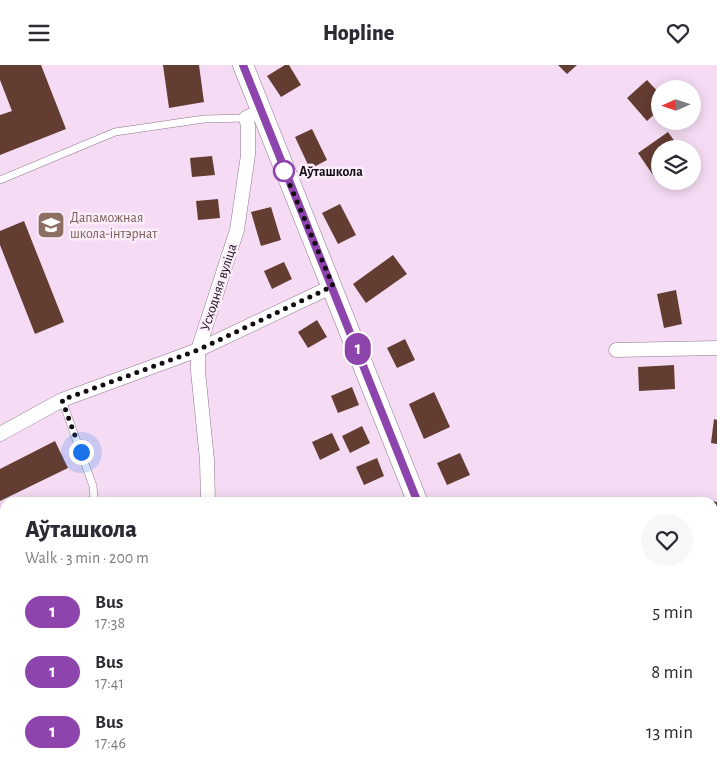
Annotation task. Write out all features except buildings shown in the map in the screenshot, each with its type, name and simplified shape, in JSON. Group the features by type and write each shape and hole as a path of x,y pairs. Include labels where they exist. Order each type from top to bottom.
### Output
{"street":[{"path":"243,65 253,115 333,286 416,497"},
{"name":"Усходняя вуліца","path":"208,497 207,460 198,371 198,350 237,230 248,155 248,126 253,115"},
{"path":"0,434 62,400 198,350 333,286"},
{"path":"616,350 717,348"}],"lane":[{"path":"0,180 115,132 204,119 253,115"},
{"path":"62,400 93,486 94,497"}],"bus line":[{"name":"1","path":"243,65 284,171 333,286 416,497"}],"place":[{"name":"Аўташкола","path":"284,171"},
{"name":"Дапаможная школа-інтэрнат","path":"51,225"}],"route":[{"path":"81,452 62,400 198,350 333,286 284,171"}]}
